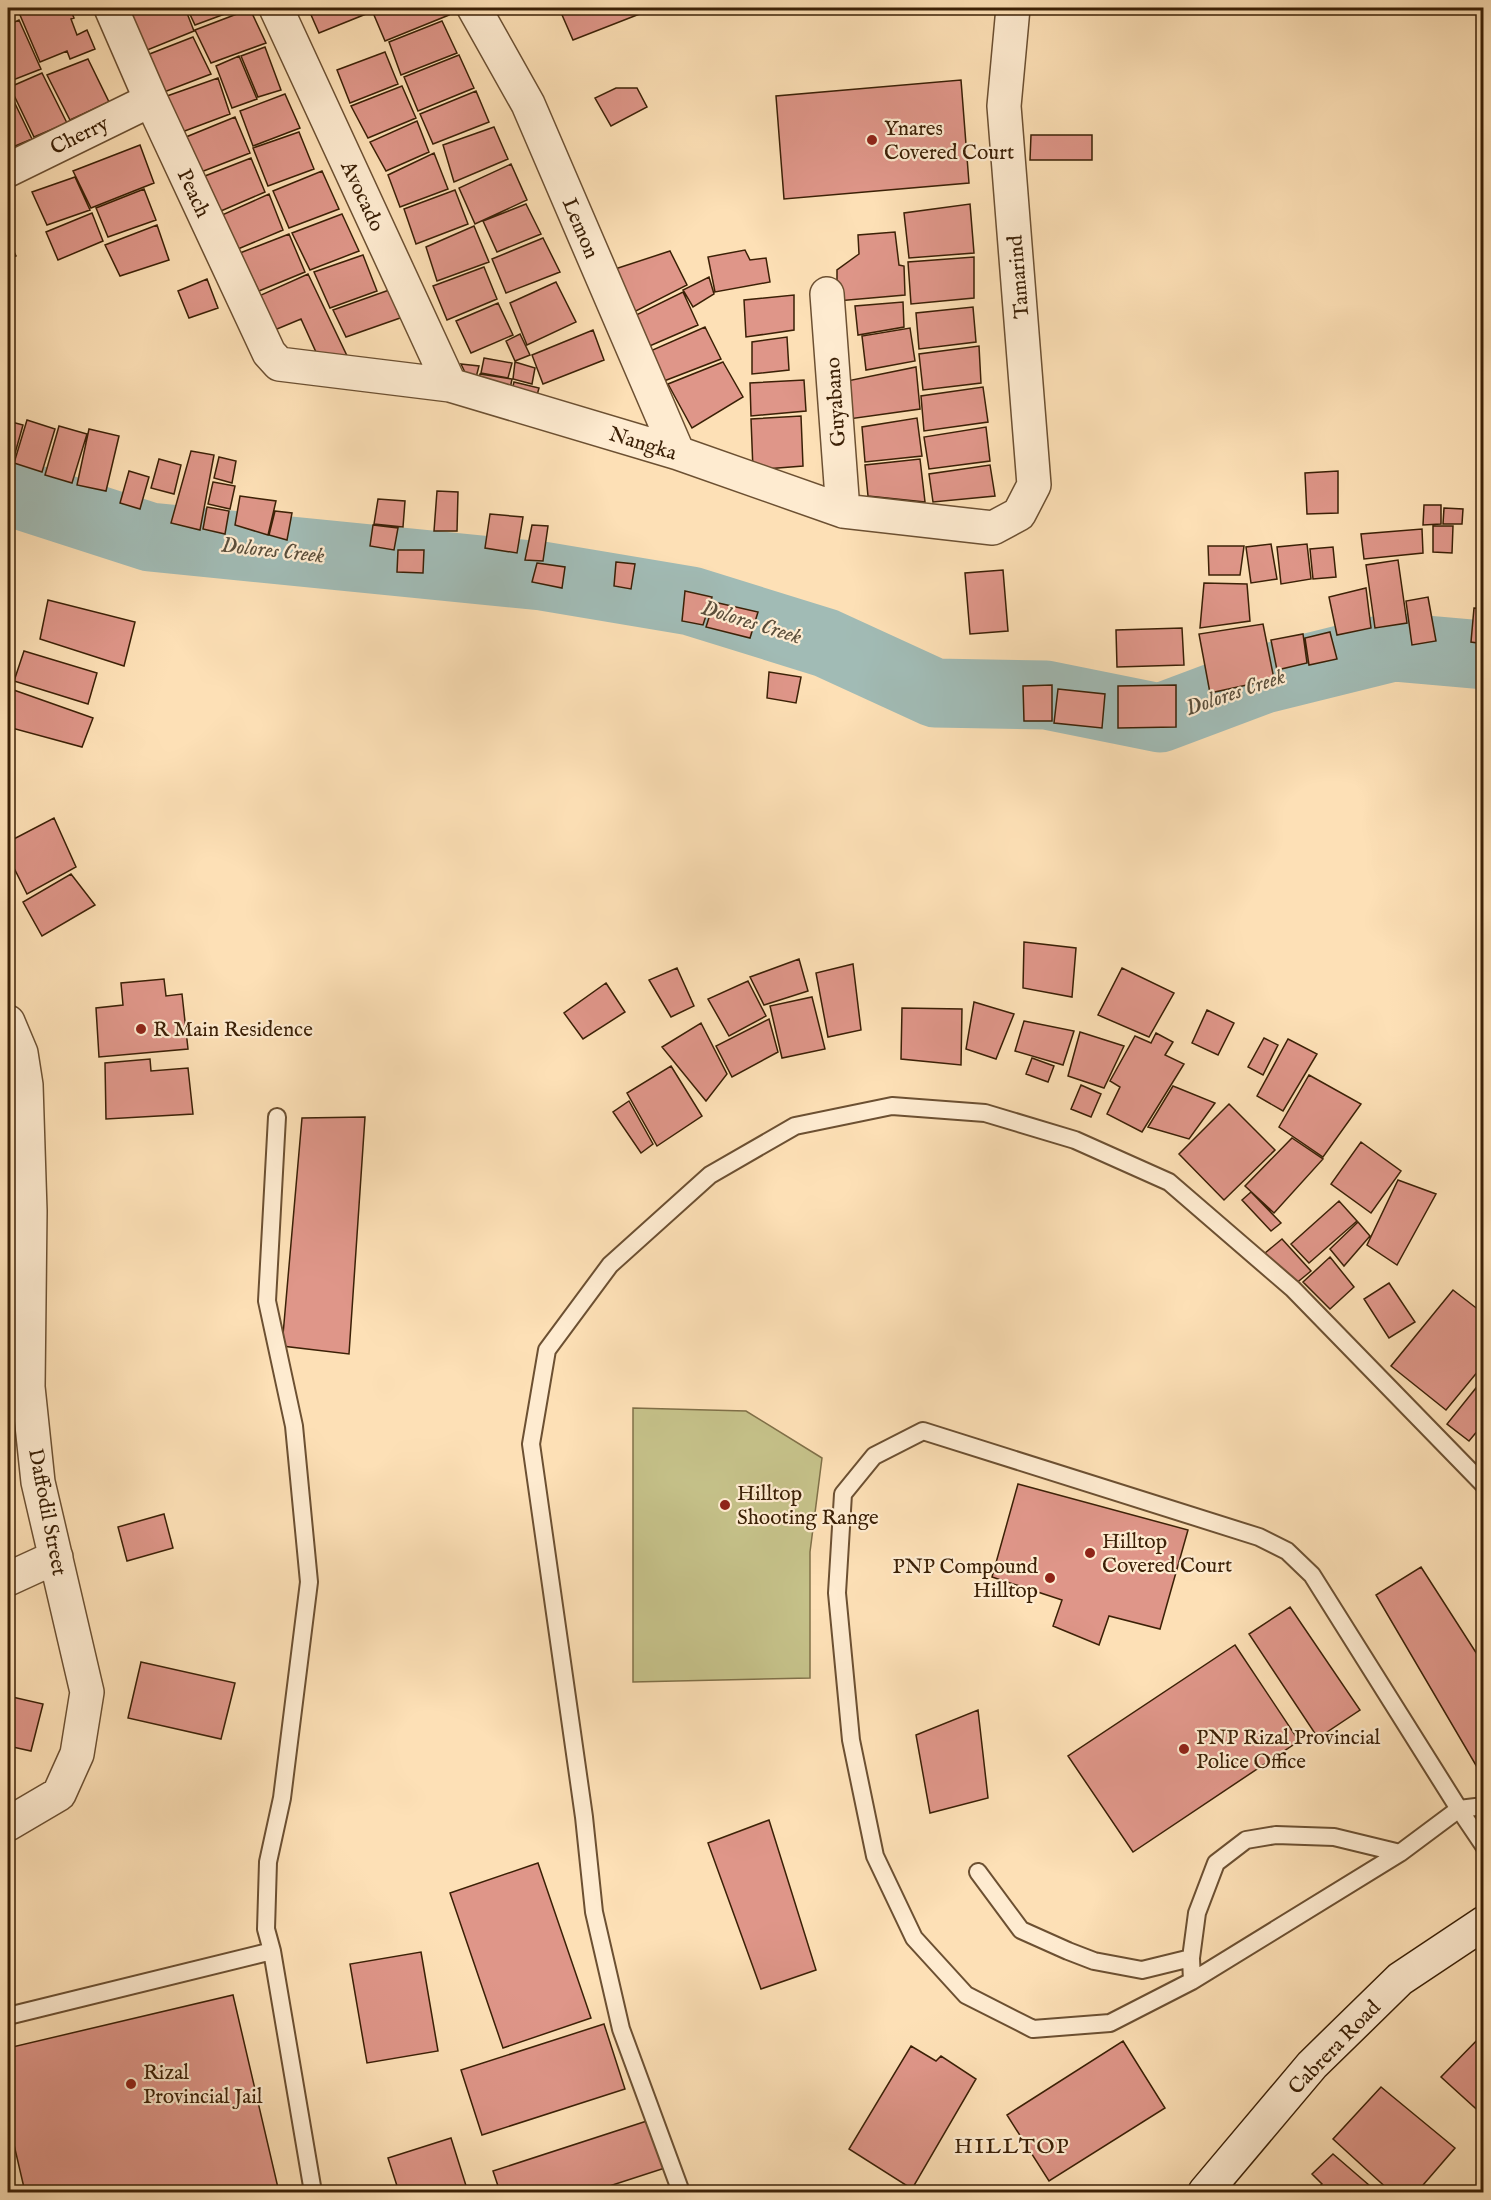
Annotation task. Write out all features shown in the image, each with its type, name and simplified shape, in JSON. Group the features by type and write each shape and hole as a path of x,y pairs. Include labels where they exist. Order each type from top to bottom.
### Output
{"street":[{"name":"Peach","path":"111,8 151,100 269,352 279,364 290,366"},
{"name":"Avocado","path":"276,8 450,385"},
{"name":"Lemon","path":"474,8 528,104 678,453"},
{"name":"Tamarind","path":"993,528 1019,514 1034,484 1004,106 1013,8"},
{"name":"Cherry","path":"8,170 151,100"},
{"name":"Guyabano","path":"827,294 843,511"},
{"name":"Nangka","path":"290,366 450,385 678,453 843,511 993,528"},
{"name":"Daffodil Street","path":"8,1022 14,1053 26,1085 30,1211 28,1387 38,1482 87,1692 77,1754 58,1794 8,1824"},
{"path":"8,1579 56,1557"},
{"name":"Cabrera Road","path":"1205,2193 1312,2066 1400,1979 1484,1923"}],"lane":[{"path":"681,2193 621,2029 594,1912 584,1817 531,1444 547,1350 610,1264 710,1175 795,1126 892,1106 985,1113 1075,1140 1169,1182 1293,1288 1484,1485"},
{"path":"277,1117 267,1301 294,1426 309,1582 282,1798 268,1862 266,1929 272,1951 313,2193"},
{"path":"1484,1806 1459,1809 1400,1853 1192,1981 1110,2023 1033,2029 966,1995 914,1938 875,1856 851,1740 837,1593 843,1494 874,1456 923,1431 1259,1537 1287,1551 1312,1575 1459,1809 1484,1846"},
{"path":"1192,1981 1191,1958 1197,1913 1216,1863 1246,1840 1276,1835 1334,1838 1400,1853"},
{"path":"978,1872 1021,1930 1068,1951 1094,1961 1142,1970 1191,1958"},
{"path":"8,2016 272,1951"}],"shaded area":[{"name":"Hilltop Shooting Range","path":"633,1408 746,1411 822,1458 810,1552 810,1678 633,1682"}],"building":[{"path":"17,8 70,8 77,35 87,30 95,49 70,59 67,51 40,62"},
{"path":"127,8 185,8 194,31 135,55"},
{"path":"187,8 241,8 195,25"},
{"path":"308,8 363,8 366,14 319,33"},
{"path":"371,8 446,8 449,15 385,41"},
{"path":"559,8 655,8 573,40"},
{"path":"250,9 266,43 211,63 195,30"},
{"path":"19,20 41,69 8,82 8,25"},
{"path":"442,21 457,53 401,75 389,42"},
{"path":"193,37 211,74 164,92 147,55"},
{"path":"265,47 281,90 258,97 241,56"},
{"path":"385,52 398,84 350,103 337,70"},
{"path":"459,55 474,88 418,111 404,77"},
{"path":"239,56 257,99 232,108 216,66"},
{"path":"88,59 109,102 70,120 47,75"},
{"path":"42,73 67,123 34,137 10,87"},
{"path":"218,78 230,114 182,132 167,96"},
{"name":"Ynares Covered Court","path":"961,80 969,183 784,199 776,96"},
{"path":"402,86 416,118 368,138 351,106"},
{"path":"616,88 637,88 647,107 611,126 595,98"},
{"path":"476,91 489,122 433,144 420,114"},
{"path":"8,92 32,139 8,149"},
{"path":"285,94 300,128 253,146 240,111"},
{"path":"235,117 250,153 201,172 186,137"},
{"path":"417,121 429,152 386,171 370,142"},
{"path":"494,127 508,159 454,182 443,145"},
{"path":"299,132 314,169 268,186 253,148"},
{"path":"1031,135 1092,135 1092,160 1030,160"},
{"path":"140,145 154,183 91,208 73,171"},
{"path":"434,153 448,189 400,207 388,175"},
{"path":"251,158 265,192 221,211 205,176"},
{"path":"511,164 527,200 475,224 459,188"},
{"path":"322,171 339,209 289,228 273,191"},
{"path":"75,177 90,210 47,225 32,192"},
{"path":"144,189 156,220 108,237 96,208"},
{"path":"455,190 468,224 416,244 404,209"},
{"path":"269,194 283,230 238,249 222,215"},
{"path":"526,204 541,234 497,252 483,221"},
{"path":"970,204 974,253 909,258 904,213"},
{"path":"92,213 103,241 58,260 46,232"},
{"path":"342,214 359,251 310,270 292,233"},
{"path":"157,225 169,260 120,276 105,245"},
{"path":"474,226 489,262 437,281 426,247"},
{"path":"895,232 899,265 904,266 905,295 837,301 837,270 859,254 858,235"},
{"path":"289,234 305,272 259,291 240,253"},
{"path":"543,238 560,272 506,293 492,259"},
{"path":"8,239 16,256 8,260"},
{"path":"745,250 750,260 766,258 770,282 715,292 708,257"},
{"path":"670,251 687,285 630,314 612,270"},
{"path":"363,255 377,291 330,308 314,272"},
{"path":"974,257 974,298 911,304 908,262"},
{"path":"484,267 497,299 447,320 433,286"},
{"path":"308,274 349,360 316,352 301,319 265,334 250,300"},
{"path":"709,277 714,294 693,307 683,290"},
{"path":"207,279 218,308 189,318 178,291"},
{"path":"556,282 576,322 527,345 510,303"},
{"path":"392,289 403,317 346,337 333,310"},
{"path":"683,292 698,325 645,348 632,317"},
{"path":"794,295 794,330 746,337 744,300"},
{"path":"903,302 904,327 858,335 855,306"},
{"path":"498,303 513,335 471,353 456,321"},
{"path":"973,307 976,342 919,349 916,313"},
{"path":"705,327 721,359 664,381 648,352"},
{"path":"910,328 915,361 866,370 862,336"},
{"path":"593,330 604,360 543,384 532,355"},
{"path":"520,334 530,355 515,361 506,341"},
{"path":"787,337 789,370 752,374 752,342"},
{"path":"979,346 981,383 923,390 919,354"},
{"path":"484,358 512,363 508,378 481,373"},
{"path":"515,362 535,368 532,384 513,379"},
{"path":"723,362 743,397 692,428 668,384"},
{"path":"461,364 479,366 473,389"},
{"path":"916,367 920,409 849,419 847,381"},
{"path":"480,374 512,379 508,399 476,391"},
{"path":"804,380 806,411 751,416 750,383"},
{"path":"514,382 539,388 534,406 510,399"},
{"path":"983,387 988,422 924,431 921,396"},
{"path":"801,416 803,466 753,470 751,419"},
{"path":"917,418 922,456 865,462 862,427"},
{"path":"27,420 55,429 42,472 14,463"},
{"path":"8,421 23,425 12,464 8,463"},
{"path":"59,426 87,434 72,483 45,475"},
{"path":"986,427 990,461 929,469 924,437"},
{"path":"89,429 119,436 106,491 77,485"},
{"path":"191,451 214,455 200,530 171,523"},
{"path":"219,457 236,461 232,483 214,478"},
{"path":"159,459 181,465 174,494 151,488"},
{"path":"920,459 925,502 868,496 865,465"},
{"path":"990,465 995,496 933,502 929,474"},
{"path":"129,471 149,477 140,509 120,503"},
{"path":"1338,471 1338,513 1307,514 1305,473"},
{"path":"213,482 235,486 230,509 208,504"},
{"path":"437,491 458,492 457,531 434,531"},
{"path":"240,496 276,501 268,535 235,525"},
{"path":"378,499 405,501 403,527 374,524"},
{"path":"1424,505 1441,505 1441,524 1423,525"},
{"path":"207,507 229,511 225,534 203,529"},
{"path":"1444,508 1463,509 1462,524 1443,524"},
{"path":"275,511 292,513 287,540 269,535"},
{"path":"490,514 523,517 517,553 485,548"},
{"path":"373,525 398,528 394,550 370,546"},
{"path":"532,525 548,526 543,561 525,560"},
{"path":"1433,526 1453,526 1452,553 1433,552"},
{"path":"1422,529 1423,553 1364,559 1361,534"},
{"path":"1271,544 1277,579 1251,583 1246,547"},
{"path":"1307,544 1311,579 1281,584 1277,547"},
{"path":"1208,546 1244,546 1240,575 1209,575"},
{"path":"1333,547 1336,577 1313,579 1310,549"},
{"path":"398,550 424,550 423,573 397,572"},
{"path":"1398,560 1407,623 1375,628 1366,565"},
{"path":"616,562 635,564 631,589 614,586"},
{"path":"537,563 565,567 562,588 532,582"},
{"path":"1003,570 1008,631 970,634 965,573"},
{"path":"1204,583 1247,584 1250,621 1200,628"},
{"path":"1366,588 1371,628 1337,635 1329,597"},
{"path":"685,591 712,597 703,625 682,621"},
{"path":"1428,597 1436,641 1412,645 1406,601"},
{"path":"48,600 135,622 124,666 40,639"},
{"path":"714,602 758,612 750,638 706,627"},
{"path":"1474,608 1484,609 1484,644 1471,642"},
{"path":"1263,624 1274,679 1210,693 1199,634"},
{"path":"1182,628 1184,665 1117,667 1116,630"},
{"path":"1330,632 1337,659 1309,665 1305,638"},
{"path":"1303,634 1307,663 1277,670 1271,640"},
{"path":"24,651 97,673 88,704 14,681"},
{"path":"769,672 801,677 796,703 767,698"},
{"path":"1052,685 1052,721 1024,721 1023,686"},
{"path":"1176,685 1176,727 1118,728 1118,686"},
{"path":"8,688 93,718 82,747 8,727"},
{"path":"1058,689 1105,694 1102,728 1054,723"},
{"path":"54,818 76,867 27,894 8,856 8,842"},
{"path":"71,874 95,905 42,936 23,902"},
{"path":"8,939 14,958 8,959"},
{"path":"1024,942 1076,948 1072,997 1023,988"},
{"path":"799,959 808,991 764,1005 750,977"},
{"path":"853,964 861,1030 828,1037 816,973"},
{"path":"677,968 694,1006 671,1017 649,980"},
{"path":"1122,968 1174,993 1149,1037 1098,1015"},
{"name":"R Main Residence","path":"164,979 166,996 182,994 188,1049 99,1057 96,1008 123,1005 121,983"},
{"path":"748,981 766,1016 729,1036 708,999"},
{"path":"606,983 625,1012 583,1039 564,1013"},
{"path":"812,997 825,1049 782,1058 770,1006"},
{"path":"974,1002 1014,1014 996,1059 966,1049"},
{"path":"902,1008 962,1009 961,1065 901,1059"},
{"path":"1207,1010 1234,1023 1218,1055 1192,1043"},
{"path":"769,1019 778,1052 732,1077 716,1046"},
{"path":"1024,1021 1074,1031 1063,1065 1015,1051"},
{"path":"701,1023 727,1074 706,1101 662,1047"},
{"path":"1080,1032 1124,1046 1104,1088 1068,1076"},
{"path":"1156,1033 1173,1042 1165,1055 1184,1064 1142,1132 1107,1114 1120,1087 1110,1081 1135,1036 1151,1043"},
{"path":"1264,1038 1278,1045 1263,1075 1248,1067"},
{"path":"1288,1039 1317,1054 1283,1111 1257,1096"},
{"path":"1032,1058 1054,1066 1048,1082 1026,1074"},
{"path":"150,1059 151,1071 188,1068 193,1114 106,1119 105,1063"},
{"path":"671,1066 702,1116 657,1146 627,1093"},
{"path":"1309,1075 1361,1104 1323,1157 1279,1127"},
{"path":"1081,1085 1101,1094 1091,1117 1071,1109"},
{"path":"1173,1086 1215,1103 1189,1139 1148,1127"},
{"path":"629,1101 653,1144 641,1153 613,1112"},
{"path":"1229,1104 1275,1150 1224,1200 1179,1154"},
{"path":"365,1117 349,1354 282,1346 302,1118"},
{"path":"1292,1138 1323,1159 1274,1213 1245,1186"},
{"path":"1361,1142 1401,1171 1371,1213 1331,1184"},
{"path":"1398,1180 1436,1194 1397,1265 1367,1245"},
{"path":"1251,1192 1281,1223 1271,1231 1242,1200"},
{"path":"1339,1201 1357,1221 1309,1263 1291,1244"},
{"path":"1358,1222 1370,1236 1344,1266 1330,1249"},
{"path":"1282,1239 1311,1271 1294,1285 1265,1253"},
{"path":"1330,1257 1354,1287 1330,1309 1303,1282"},
{"path":"1389,1283 1415,1322 1389,1338 1364,1299"},
{"path":"1453,1290 1484,1314 1484,1364 1446,1410 1391,1366"},
{"path":"1484,1378 1484,1423 1469,1441 1447,1424"},
{"name":"Hilltop Covered Court","path":"1018,1484 1188,1530 1160,1629 1109,1616 1099,1645 1053,1626 1062,1600 992,1577"},
{"path":"164,1514 173,1548 127,1561 118,1527"},
{"path":"1421,1567 1484,1665 1484,1779 1376,1595"},
{"path":"1290,1607 1360,1710 1318,1738 1249,1634"},
{"name":"PNP Rizal Provincial Police Office","path":"1235,1645 1299,1741 1133,1852 1068,1756"},
{"path":"141,1662 235,1683 221,1739 128,1718"},
{"path":"8,1696 43,1704 31,1751 8,1746"},
{"path":"978,1710 988,1798 930,1813 916,1735"},
{"path":"769,1820 816,1970 761,1989 708,1843"},
{"path":"538,1863 591,2018 503,2048 450,1893"},
{"path":"421,1952 438,2051 367,2063 350,1964"},
{"name":"Rizal Provincial Jail","path":"233,1995 279,2192 25,2192 8,2119 8,2048"},
{"path":"604,2024 625,2089 482,2135 461,2070"},
{"path":"1484,2033 1484,2116 1441,2077"},
{"path":"1123,2041 1165,2108 1049,2181 1007,2115"},
{"path":"911,2046 936,2061 941,2056 976,2079 912,2189 849,2149"},
{"path":"1381,2087 1455,2148 1417,2192 1391,2192 1333,2139"},
{"path":"653,2119 668,2167 591,2192 500,2192 493,2171"},
{"path":"451,2138 468,2192 399,2192 388,2158"},
{"path":"1333,2154 1377,2192 1313,2192 1322,2184 1312,2174"}],"waterway":[{"name":"Dolores Creek","path":"8,491 150,537 542,576 691,601 826,643 935,693 1046,695 1160,718 1264,679 1393,647 1484,655"}],"place":[{"name":"Ynares Covered Court","path":"872,140"},
{"name":"R Main Residence","path":"141,1029"},
{"name":"Hilltop Shooting Range","path":"725,1505"},
{"name":"Hilltop Covered Court","path":"1090,1553"},
{"name":"PNP Compound Hilltop","path":"1050,1578"},
{"name":"PNP Rizal Provincial Police Office","path":"1184,1749"},
{"name":"Rizal Provincial Jail","path":"131,2084"}],"district":[{"name":"HILLTOP","path":"1012,2145"}]}
